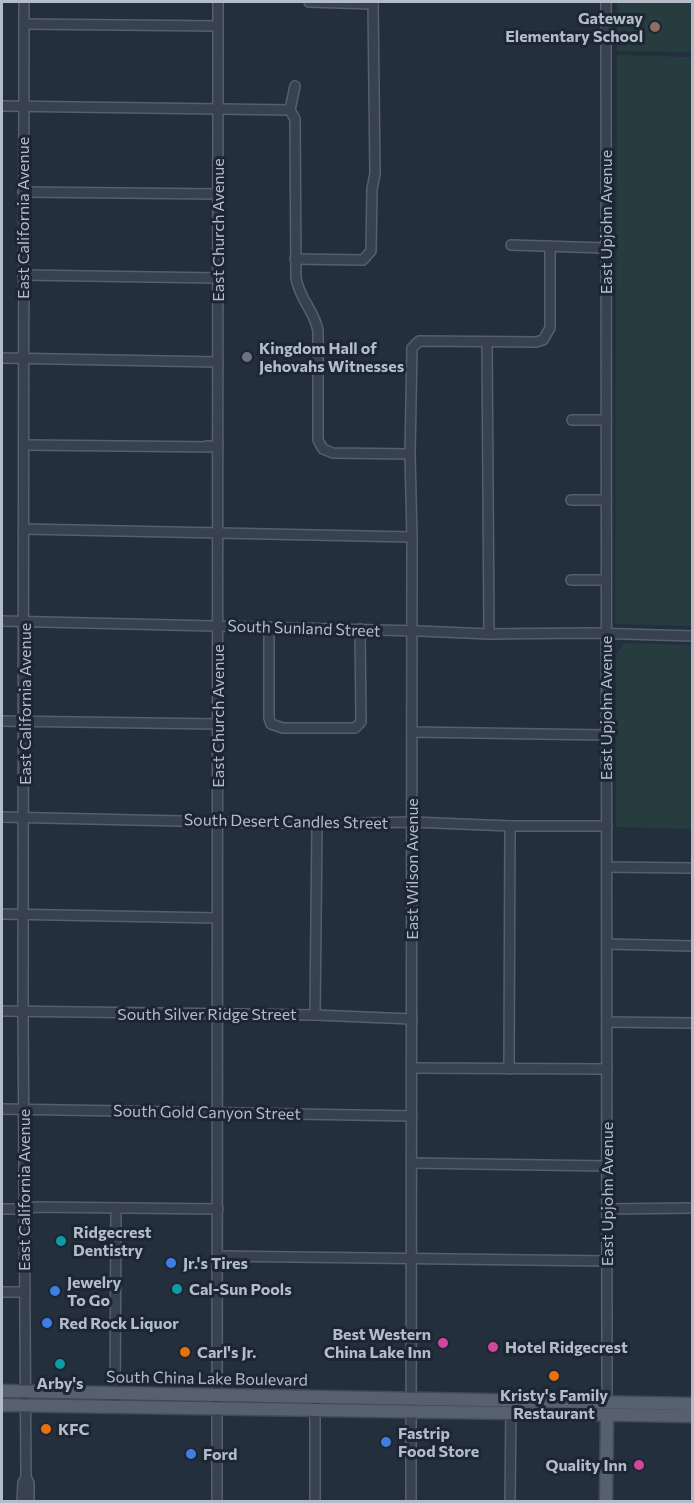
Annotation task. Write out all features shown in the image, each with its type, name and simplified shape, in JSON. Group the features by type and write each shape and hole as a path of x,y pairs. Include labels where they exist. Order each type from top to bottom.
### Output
{"main road":[{"name":"South China Lake Boulevard","path":"2,1391 511,1400 693,1416"},
{"name":"South China Lake Boulevard","path":"2,1405 593,1416 607,1408 693,1404"},
{"path":"606,1502 607,1408"}],"street":[{"name":"East California Avenue","path":"24,2 25,914 23,1012 26,1477"},
{"name":"East Church Avenue","path":"217,1502 218,2"},
{"path":"295,259 363,260 371,251 372,189 375,174 373,2 309,2"},
{"name":"East Upjohn Avenue","path":"606,2 607,1408"},
{"path":"24,24 218,27"},
{"path":"295,86 290,110 295,119 295,259 298,290 317,324 318,440 323,449 333,453 406,454"},
{"path":"2,106 290,110"},
{"path":"23,192 218,195"},
{"path":"510,245 606,248"},
{"path":"489,634 487,342 536,342 543,340 549,331 550,246"},
{"path":"23,275 218,278"},
{"name":"East Wilson Avenue","path":"412,1398 412,537 406,454 412,348 417,342 487,342"},
{"path":"2,358 218,362"},
{"path":"572,420 606,420"},
{"path":"25,445 218,447"},
{"path":"571,500 606,500"},
{"path":"24,529 412,537"},
{"path":"571,580 606,580"},
{"name":"South Sunland Street","path":"2,621 489,634 606,633 693,636"},
{"path":"269,627 269,718 271,724 284,728 358,726 361,722 360,629"},
{"path":"2,721 218,724"},
{"path":"412,732 605,735"},
{"name":"South Desert Candles Street","path":"2,817 317,824 412,822 510,826 607,826"},
{"path":"315,1015 317,824"},
{"path":"509,1069 510,826"},
{"path":"607,867 693,868"},
{"path":"2,914 217,918"},
{"path":"607,944 693,946"},
{"name":"South Silver Ridge Street","path":"2,1011 315,1015 412,1019"},
{"path":"607,1022 693,1023"},
{"path":"412,1068 607,1069"},
{"name":"South Gold Canyon Street","path":"2,1109 412,1116"},
{"path":"413,1163 607,1166"},
{"path":"2,1209 34,1207 218,1209"},
{"path":"115,1408 116,1208"},
{"path":"607,1209 693,1208"},
{"path":"218,1256 607,1261"},
{"path":"2,1292 25,1292"},
{"path":"315,1397 315,1502"},
{"path":"411,1502 412,1398"},
{"path":"510,1502 511,1400"},
{"path":"22,1502 23,1484 26,1477"},
{"path":"26,1477 29,1483 29,1502"}],"green space":[{"name":"Gateway Elementary School","path":"617,2 692,2 692,52 617,51"},
{"path":"617,55 692,57 692,626 615,624"},
{"path":"624,643 692,645 692,829 616,827 616,655"}],"place":[{"name":"Gateway Elementary School","path":"655,27"},
{"name":"Kingdom Hall of Jehovahs Witnesses","path":"247,357"},
{"name":"Ridgecrest Dentistry","path":"61,1241"},
{"name":"Jr.'s Tires","path":"171,1263"},
{"name":"Cal-Sun Pools","path":"177,1289"},
{"name":"Jewelry To Go","path":"55,1291"},
{"name":"Red Rock Liquor","path":"47,1323"},
{"name":"Best Western China Lake Inn","path":"443,1343"},
{"name":"Hotel Ridgecrest","path":"493,1347"},
{"name":"Carl's Jr.","path":"185,1352"},
{"name":"Arby's","path":"60,1364"},
{"name":"Kristy's Family Restaurant","path":"554,1376"},
{"name":"KFC","path":"46,1429"},
{"name":"Fastrip Food Store","path":"386,1442"},
{"name":"Ford","path":"191,1454"},
{"name":"Quality Inn","path":"639,1465"}]}
